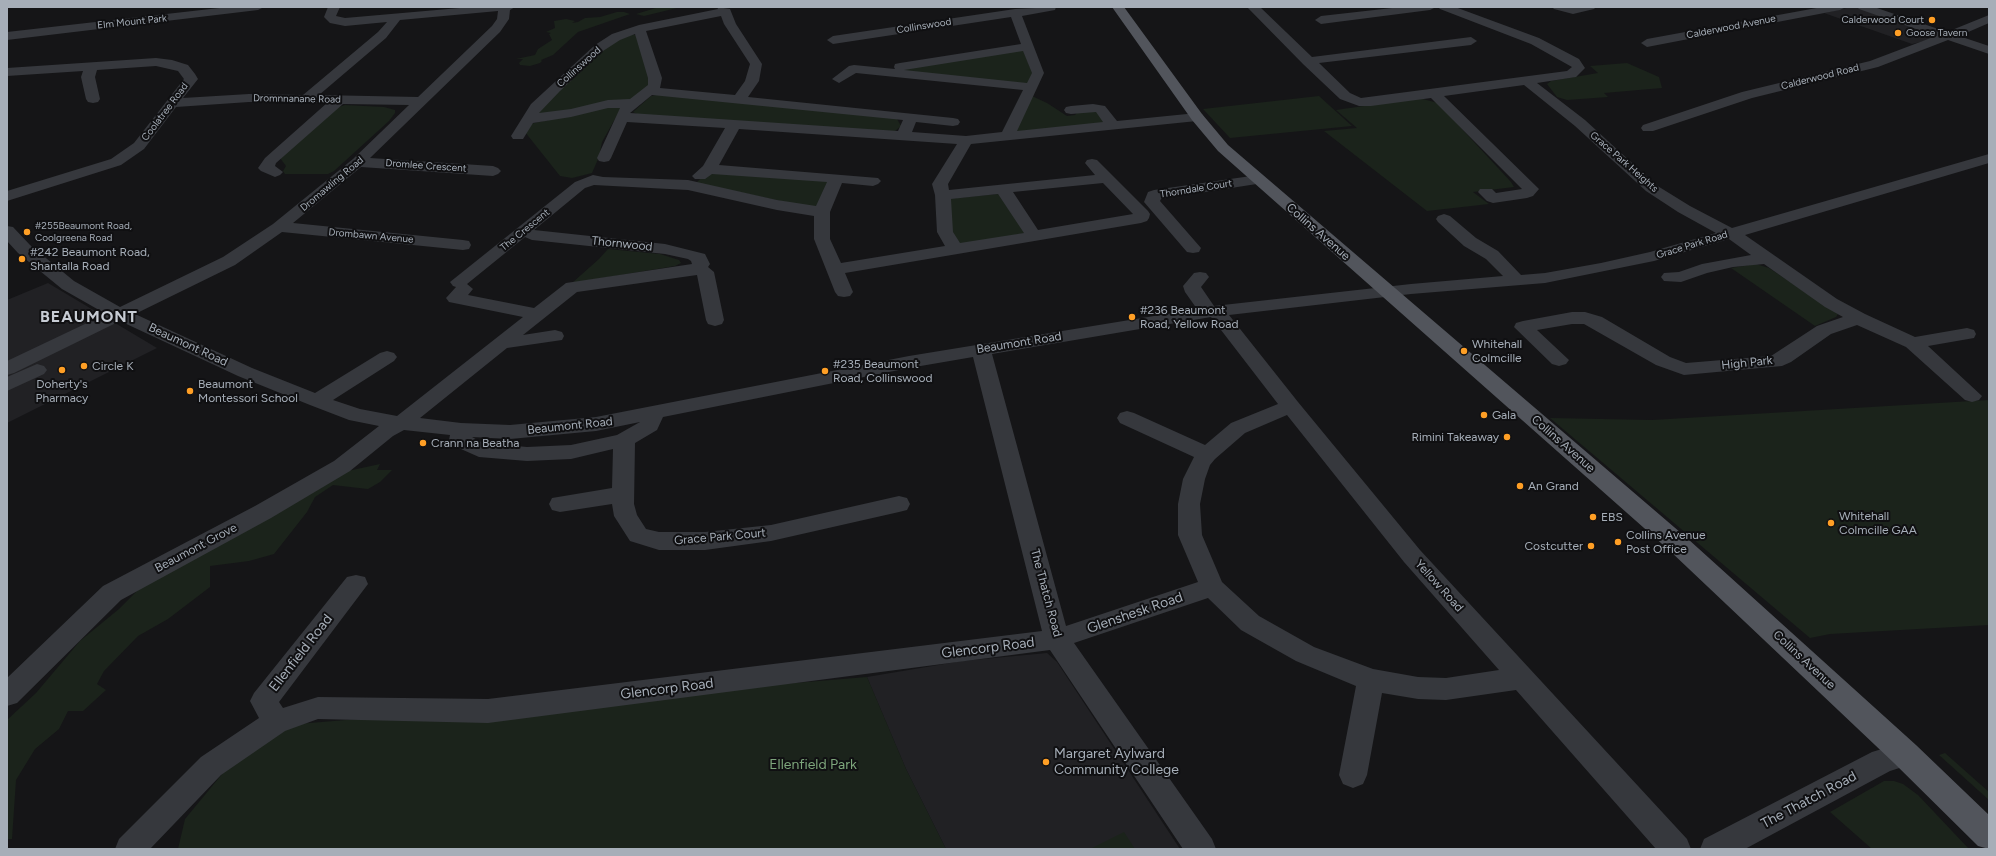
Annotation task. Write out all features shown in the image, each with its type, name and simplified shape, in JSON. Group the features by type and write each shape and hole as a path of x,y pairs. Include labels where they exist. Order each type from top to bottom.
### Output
{"main road":[{"name":"Collins Avenue","path":"1118,7 1197,117 1223,148 1679,545 1905,754 1989,836"}],"street":[{"name":"Elm Mount Park","path":"7,36 221,10 258,7"},
{"path":"334,7 330,18 334,21 345,22 506,7"},
{"name":"Dromawling Road","path":"7,369 229,261 279,227 358,162 422,101 496,29 503,19 506,7"},
{"path":"1253,7 1345,96 1359,102 1571,74 1579,68 1575,62 1534,41 1509,30 1444,7"},
{"path":"1321,20 1430,7"},
{"path":"1558,7 1573,11 1593,20"},
{"path":"1573,11 1590,7"},
{"name":"Calderwood Avenue","path":"1647,44 1840,7"},
{"path":"1863,7 1989,50"},
{"name":"Collinswood","path":"833,40 1051,8"},
{"name":"Collinswood","path":"518,136 536,107 599,48 616,37 639,29 724,9 730,24 756,64 752,81 740,98"},
{"path":"1009,136 1008,133 1038,73 1016,12"},
{"path":"306,99 382,35 396,18"},
{"name":"Calderwood Road","path":"1648,128 1746,95 1874,64 1989,19"},
{"path":"603,150 628,107 652,91 655,86 655,78 639,29"},
{"path":"823,29 854,69"},
{"path":"1308,61 1471,41"},
{"path":"892,74 900,67 1029,46"},
{"name":"Coolatree Road","path":"7,72 156,62 172,64 183,68 191,78 139,146 116,162 7,196"},
{"path":"93,99 88,77 90,70 94,66"},
{"path":"839,79 854,69 1032,87"},
{"name":"Grace Park Heights","path":"1526,80 1580,123 1650,188 1684,209 1731,233"},
{"path":"652,91 740,98 953,122"},
{"path":"1434,93 1531,189 1527,193 1493,198 1486,192"},
{"name":"Dromnnanane Road","path":"172,103 212,99 340,99 422,101"},
{"path":"275,172 266,168 270,161 340,99"},
{"path":"529,119 571,114 608,104 634,103"},
{"path":"1071,110 1100,109 1114,126"},
{"path":"622,117 966,140 1197,117"},
{"path":"903,136 910,117"},
{"path":"688,185 709,169 734,125"},
{"path":"955,249 945,232 943,195 940,184 966,140"},
{"name":"Grace Park Road","path":"1387,291 1559,276 1630,263 1989,158"},
{"name":"Dromlee Crescent","path":"358,162 493,171"},
{"path":"836,269 1141,218 1142,214 1092,163"},
{"path":"709,169 873,181"},
{"path":"943,195 1106,178"},
{"path":"836,179 822,212 822,239 836,269 844,292"},
{"name":"The Crescent","path":"538,314 454,298 462,286 580,185 593,180 603,182 688,185"},
{"name":"Thorndale Court","path":"1193,248 1152,202 1154,195 1258,180"},
{"path":"688,185 785,206 822,212"},
{"path":"1003,189 1034,236"},
{"path":"1444,219 1470,242 1489,253 1516,280"},
{"name":"Drombawn Avenue","path":"279,227 463,244"},
{"name":"Beaumont Road","path":"7,231 24,249 68,285 120,314 245,372 316,401 356,415 401,423 461,430 510,432 596,424 654,414 909,362 981,349 1212,311 1387,291"},
{"path":"1731,233 1832,303 1858,318 1913,343 1972,396"},
{"name":"Thornwood","path":"532,235 666,249 693,255 699,258 701,264 699,269 704,272 715,320"},
{"path":"1670,277 1681,277 1702,269 1733,262 1767,258"},
{"path":"401,423 572,288 699,269"},
{"name":"Yellow Road","path":"1200,277 1192,286 1194,292 1212,311 1412,556 1676,849"},
{"name":"High Park","path":"1559,360 1522,327 1572,318 1585,318 1595,321 1663,361 1684,369 1775,362 1784,358 1824,330 1858,318"},
{"path":"1913,343 1967,334"},
{"path":"503,342 511,343 555,336"},
{"name":"The Thatch Road","path":"981,349 1057,639 1201,849"},
{"path":"7,385 52,362 34,355"},
{"path":"316,401 387,357"},
{"path":"1291,407 1264,416 1238,428 1208,454 1200,464 1194,479 1189,504 1190,535 1212,587 1250,623 1305,654 1371,680 1418,688 1446,689 1521,678"},
{"name":"Beaumont Road","path":"461,430 460,440 479,450 527,454 571,452 624,440 650,425 654,414"},
{"path":"1127,418 1208,454"},
{"name":"Beaumont Grove","path":"7,695 112,593 263,512 342,466 386,431 401,423"},
{"name":"Grace Park Court","path":"624,440 623,504 626,516 638,535 659,541 705,541 772,533 899,504"},
{"path":"560,504 623,494"},
{"name":"Ellenfield Road","path":"276,722 264,701 356,584"},
{"name":"Glenshesk Road","path":"1057,639 1212,587"},
{"name":"Glencorp Road","path":"276,722 318,708 488,711 1057,639"},
{"path":"1352,775 1371,680"},
{"path":"130,849 211,766 276,722"},
{"name":"The Thatch Road","path":"1715,849 1882,761 1905,754"}],"shaded area":[{"path":"1856,7 1943,37 1912,44 1824,13"},
{"path":"48,283 157,348 7,423 7,300"},
{"path":"1047,653 1057,662 1180,849 946,849 906,769 867,677 962,661"}],"green space":[{"path":"659,7 681,7 644,16 636,14"},
{"path":"617,12 630,14 578,32 553,55 541,60 542,61 540,63 530,66 520,65 519,63 523,59 516,59 535,55 538,49 552,40 549,34 551,33 546,32 555,28 554,21 566,19 575,21 572,23 578,22 585,18 600,17"},
{"path":"630,34 636,35 651,83 635,99 542,115 537,111 601,51"},
{"path":"1023,50 1033,74 1029,83 1024,84 900,73 904,68"},
{"path":"1627,63 1659,77 1662,88 1604,93 1608,97 1567,100 1557,97 1547,84 1551,81 1598,73 1590,66"},
{"path":"661,94 896,117 901,126 894,132 639,115 633,112 651,96"},
{"path":"1032,96 1047,103 1067,116 1075,115 1080,109 1097,109 1108,122 1021,133 1014,129"},
{"path":"1319,96 1352,126 1230,138 1203,109"},
{"path":"1419,98 1438,103 1514,187 1473,192 1489,204 1427,211 1324,131 1357,128 1336,110"},
{"path":"345,105 384,107 395,110 395,113 389,121 334,171 328,174 285,174 283,171 286,166 280,158 333,109"},
{"path":"616,105 621,108 602,142 599,157 592,173 572,178 560,176 525,132 530,124"},
{"path":"712,173 827,181 828,184 821,204 814,208 696,183 703,176"},
{"path":"998,194 1026,233 962,245 952,238 947,199"},
{"path":"608,249 660,254 679,260 681,263 675,266 572,283"},
{"path":"1756,264 1769,268 1838,314 1836,317 1815,326 1731,268"},
{"name":"Whitehall Colmcille GAA","path":"1989,400 1989,625 1830,634 1810,638 1550,418 1652,420"},
{"path":"380,464 377,470 392,470 380,482 368,489 333,485 315,497 307,512 274,554 249,561 210,566 210,587 168,619 138,636 104,671 97,684 106,690 83,711 68,711 59,729 35,749 16,780 12,839 7,839 7,720 36,693 80,641 119,609 143,585 334,474"},
{"name":"Ellenfield Park","path":"867,677 906,769 946,849 178,849 185,819 261,727"},
{"path":"1945,753 1989,792 1989,800 1939,755"},
{"path":"1884,781 1894,781 1903,784 1918,795 1969,849 1872,849 1830,812"},
{"path":"1124,832 1135,849 1092,848"}],"place":[{"name":"Calderwood Court","path":"1932,20"},
{"name":"Goose Tavern","path":"1898,33"},
{"name":"#255Beaumont Road, Coolgreena Road","path":"27,232"},
{"name":"#242 Beaumont Road, Shantalla Road","path":"22,259"},
{"name":"#236 Beaumont Road, Yellow Road","path":"1132,317"},
{"name":"Whitehall Colmcille","path":"1464,351"},
{"name":"Circle K","path":"84,366"},
{"name":"Doherty's Pharmacy","path":"62,370"},
{"name":"#235 Beaumont Road, Collinswood","path":"825,371"},
{"name":"Beaumont Montessori School","path":"190,391"},
{"name":"Gala","path":"1484,415"},
{"name":"Rimini Takeaway","path":"1507,437"},
{"name":"Crann na Beatha","path":"423,443"},
{"name":"An Grand","path":"1520,486"},
{"name":"EBS","path":"1593,517"},
{"name":"Whitehall Colmcille GAA","path":"1831,523"},
{"name":"Collins Avenue Post Office","path":"1618,542"},
{"name":"Costcutter","path":"1591,546"},
{"name":"Margaret Aylward Community College","path":"1046,762"}],"district":[{"name":"BEAUMONT","path":"89,317"}]}
